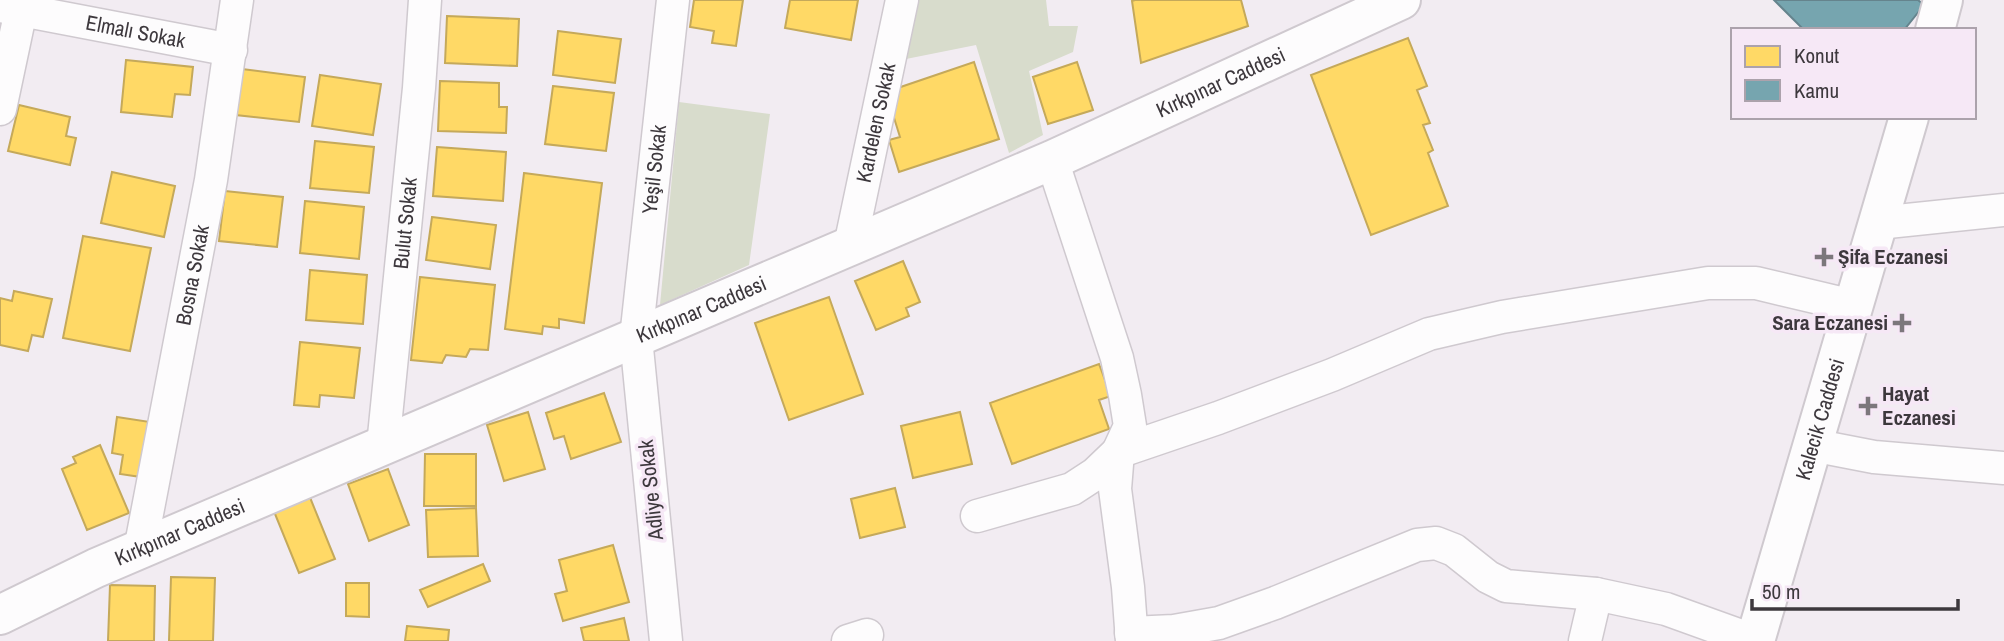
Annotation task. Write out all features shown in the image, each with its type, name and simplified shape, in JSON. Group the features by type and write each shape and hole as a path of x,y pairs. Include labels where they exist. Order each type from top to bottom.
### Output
{"street":[{"name":"Bosna Sokak","path":"140,550 211,180 237,0"},
{"name":"Bulut Sokak","path":"383,446 419,88 425,0"},
{"name":"Yeşil Sokak","path":"636,338 673,0"},
{"name":"Kardelen Sokak","path":"850,246 902,0"},
{"name":"Kırkpınar Caddesi","path":"0,615 96,568 1052,160 1401,0"},
{"path":"1936,28 1943,0"},
{"name":"Elmalı Sokak","path":"11,8 231,50"},
{"path":"0,109 11,8"},
{"name":"Kalecik Caddesi","path":"1755,641 1908,119"},
{"path":"1052,160 1117,358 1125,394 1130,426 1118,452 1115,489 1128,587 1131,637 1219,623 1417,545 1436,543 1454,550 1488,577 1506,586 1596,594 1666,609 1755,641"},
{"path":"1878,223 2004,209"},
{"path":"977,516 1072,489 1095,474 1118,452 1332,375 1429,334 1502,317 1708,283 1756,283 1853,306"},
{"name":"Adliye Sokak","path":"636,338 666,641"},
{"path":"1812,446 1874,457 2004,468"},
{"path":"1585,641 1596,594"}],"green space":[{"path":"914,0 1046,0 1049,26 1078,26 1073,52 1029,71 1043,135 1009,153 976,45 901,60"},
{"path":"679,102 770,114 749,265 660,305"}],"building: Konut":[{"path":"694,0 743,0 736,46 712,43 714,31 690,27"},
{"path":"790,0 858,0 851,40 785,28"},
{"path":"1241,0 1248,26 1141,63 1132,1"},
{"path":"447,16 519,19 517,66 445,63"},
{"path":"558,31 621,39 615,83 553,75"},
{"path":"1408,38 1427,86 1417,90 1430,123 1423,125 1433,150 1428,153 1448,206 1371,235 1311,75"},
{"path":"126,60 193,67 190,95 175,94 172,117 121,112"},
{"path":"974,62 999,139 899,172 889,140 900,137 886,92"},
{"path":"1077,62 1093,110 1048,124 1033,77"},
{"path":"242,69 305,77 299,122 236,115"},
{"path":"320,75 381,84 373,135 312,126"},
{"path":"440,81 499,83 499,107 507,107 506,133 438,131"},
{"path":"553,86 614,93 606,151 545,144"},
{"path":"19,105 70,117 66,136 76,138 70,165 8,151"},
{"path":"315,141 374,147 369,193 310,188"},
{"path":"437,147 506,152 503,201 433,196"},
{"path":"112,172 175,186 164,237 101,223"},
{"path":"524,173 602,183 584,323 559,319 559,328 543,326 542,334 505,329"},
{"path":"225,191 283,197 277,247 219,241"},
{"path":"305,201 364,207 359,259 300,253"},
{"path":"432,217 496,225 490,269 426,260"},
{"path":"83,236 151,248 130,351 63,338"},
{"path":"903,261 920,302 906,308 909,316 876,330 855,281"},
{"path":"310,270 367,275 363,324 306,320"},
{"path":"420,277 495,285 488,350 470,349 466,357 446,355 442,363 411,360"},
{"path":"14,291 52,299 43,337 32,335 28,351 0,345 0,298 12,301"},
{"path":"829,297 863,394 789,420 755,323"},
{"path":"300,342 360,348 354,398 320,395 319,407 294,405"},
{"path":"1099,364 1111,396 1099,400 1109,429 1012,464 990,403"},
{"path":"604,393 621,442 571,459 564,436 554,439 546,413"},
{"path":"528,412 545,469 504,481 487,425"},
{"path":"960,412 972,464 913,478 901,426"},
{"path":"117,417 150,422 141,477 120,474 123,455 112,453"},
{"path":"100,445 129,513 87,530 62,469 76,463 73,457"},
{"path":"425,454 476,454 476,506 424,506"},
{"path":"388,469 409,525 369,541 348,484"},
{"path":"895,488 905,527 860,538 851,499"},
{"path":"309,495 335,559 299,573 273,509"},
{"path":"476,508 478,556 428,557 426,510"},
{"path":"613,545 629,602 563,621 555,594 567,591 559,560"},
{"path":"483,564 490,581 428,607 420,590"},
{"path":"171,577 215,578 213,641 169,641"},
{"path":"346,583 369,583 369,617 346,616"},
{"path":"110,585 155,586 154,641 108,641"},
{"path":"624,618 629,641 584,641 581,628"},
{"path":"407,626 449,630 448,641 405,641"}],"building: Kamu":[{"path":"1774,0 1918,0 1924,5 1906,28 1802,28"}],"place":[{"name":"Şifa Eczanesi","path":"1824,257"},
{"name":"Sara Eczanesi","path":"1902,323"},
{"name":"Hayat Eczanesi","path":"1868,406"}]}
